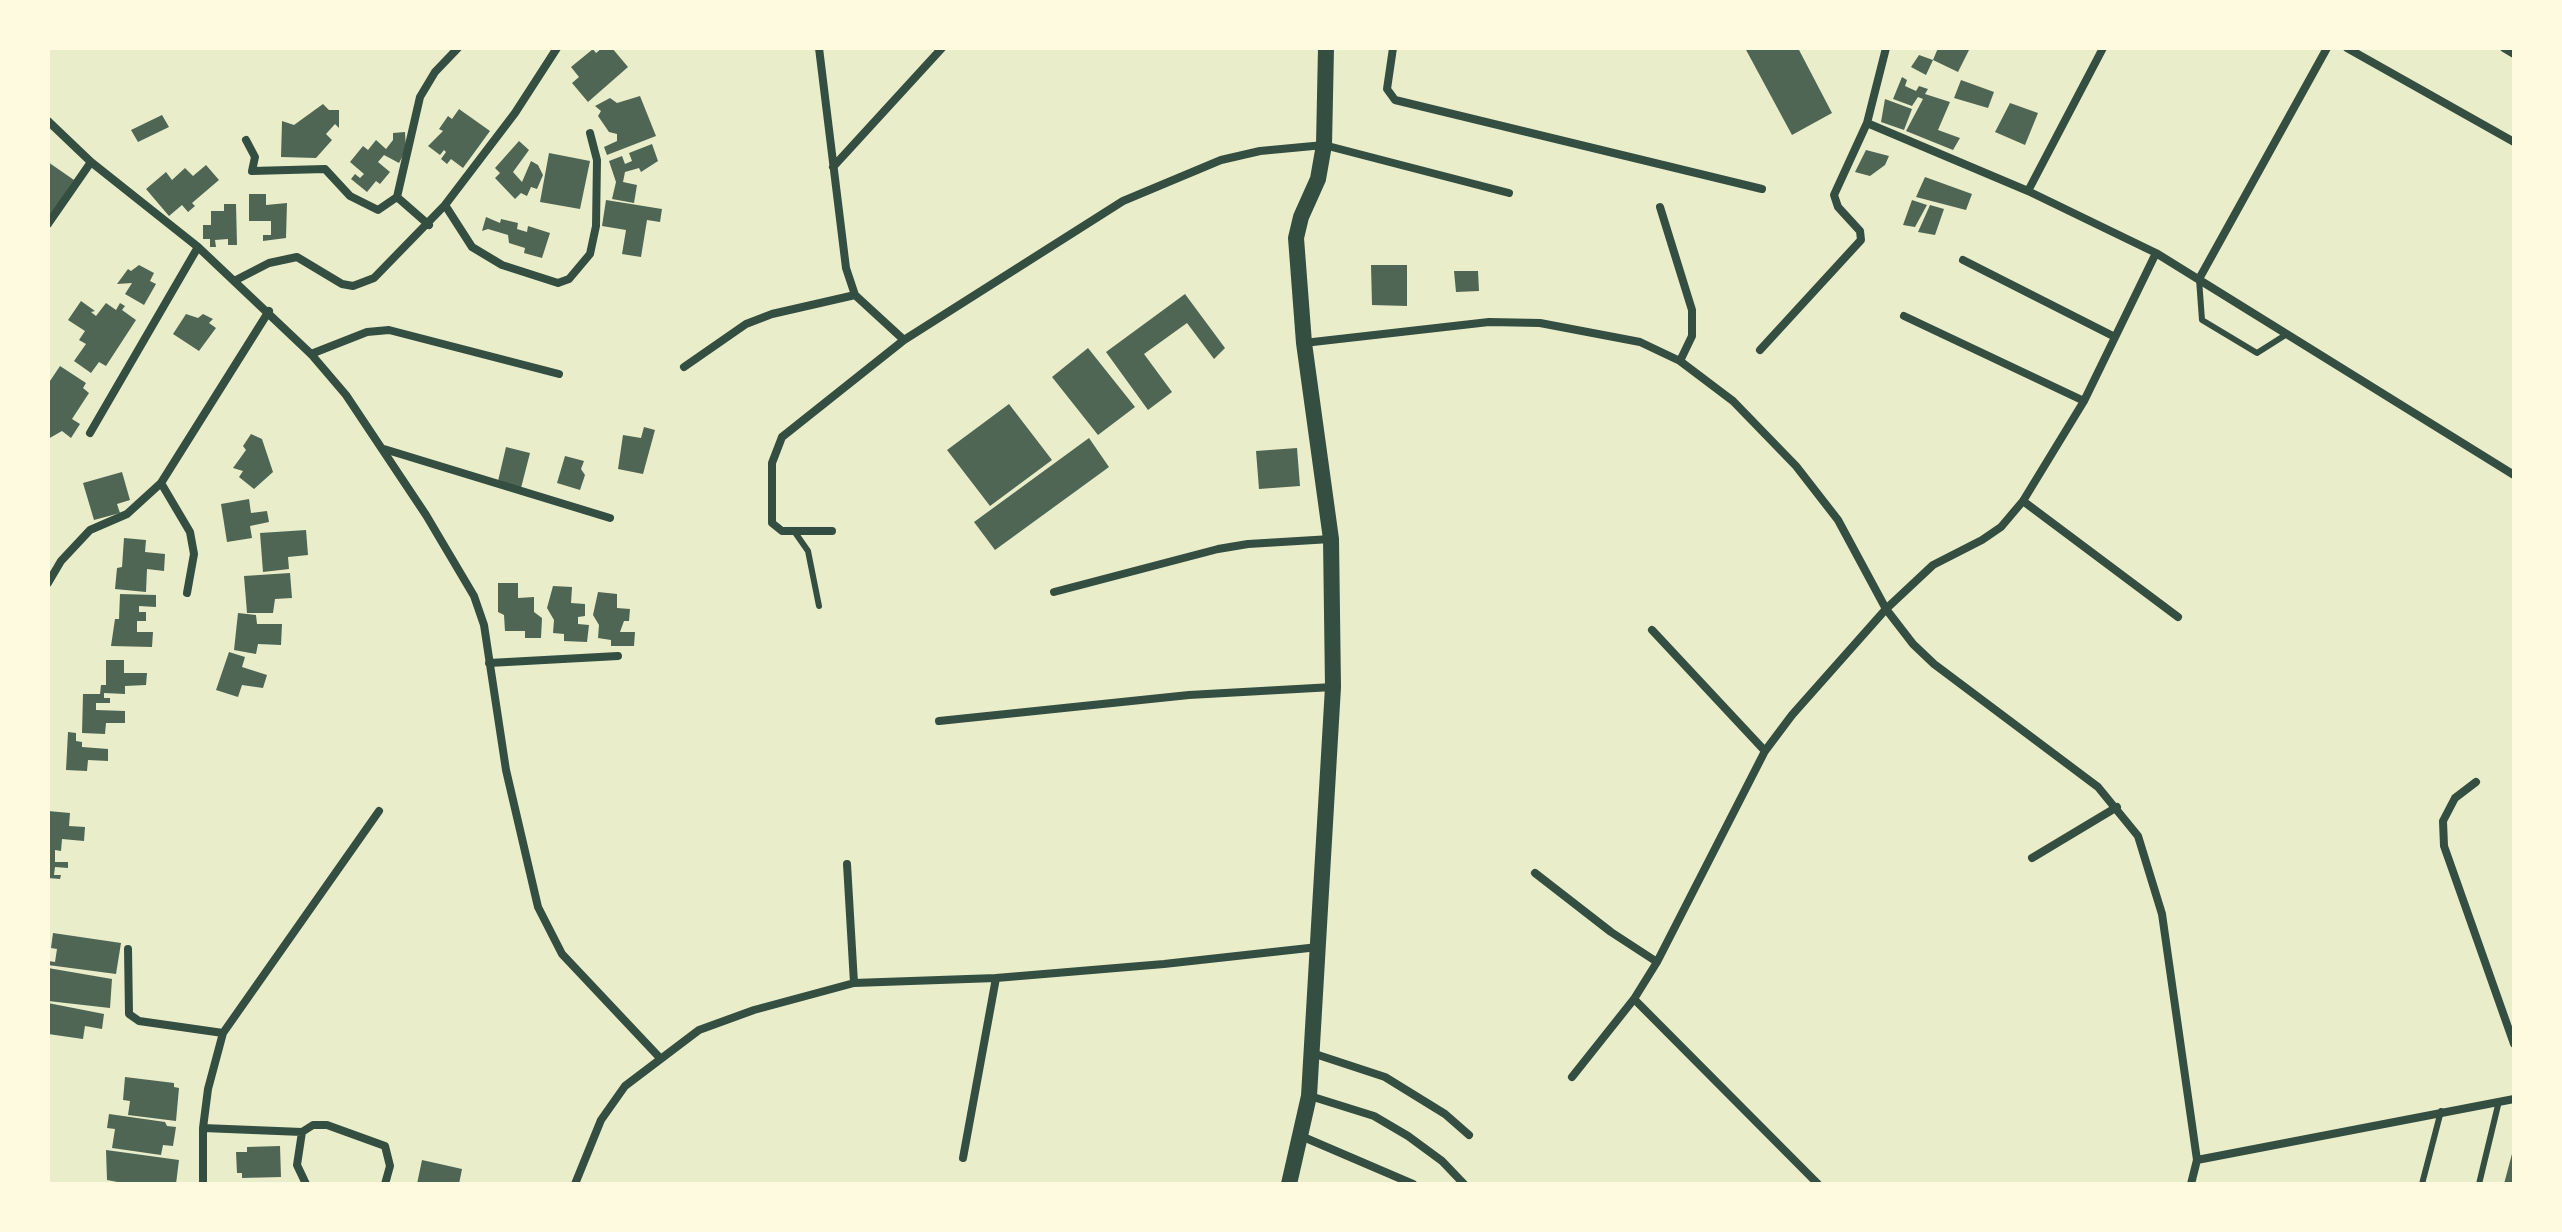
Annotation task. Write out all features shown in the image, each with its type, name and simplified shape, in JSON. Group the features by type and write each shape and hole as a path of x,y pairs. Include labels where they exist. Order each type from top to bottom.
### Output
{"main road":[{"path":"1289,1184 1309,1096 1333,687 1331,539 1304,343 1296,238 1318,179 1324,145 1326,48"}],"street":[{"path":"246,140 255,157 252,171 325,169 350,196 378,210 397,197 420,97 435,72 458,48"},
{"path":"236,280 269,263 297,257 342,284 363,284 429,225 515,113 557,48"},
{"path":"819,48 846,268 855,295 904,340"},
{"path":"833,167 942,48"},
{"path":"1393,48 1387,79 1390,94 1395,100 1762,189"},
{"path":"1760,350 1861,240 1860,231 1838,207 1834,195 1867,123 1886,48"},
{"path":"2028,191 2103,48"},
{"path":"2199,279 2327,48"},
{"path":"2347,48 2514,142"},
{"path":"2504,48 2514,54"},
{"path":"48,121 91,162 198,247 269,311 346,395 383,449 474,596 484,625 506,770 538,907 562,954 660,1058"},
{"path":"1867,123 2028,191 2156,253 2514,475"},
{"path":"445,205 472,247 502,265 558,283 569,279 590,254 596,226 597,160 590,133"},
{"path":"832,531 782,531 772,523 772,463 776,445 904,340 1123,201 1221,160 1260,151 1324,145 1509,193"},
{"path":"48,224 91,162"},
{"path":"397,197 429,225"},
{"path":"1660,207 1692,310 1692,336 1680,361"},
{"path":"90,433 198,247"},
{"path":"1572,1077 1634,999 1657,962 1765,751 1792,715 1886,609 1933,565 2001,527 2023,501 2084,401 2156,253"},
{"path":"1963,260 2115,337"},
{"path":"684,367 759,319 855,295"},
{"path":"48,583 61,561 90,530 127,514 161,483 269,311"},
{"path":"1904,316 2084,401"},
{"path":"1304,343 1489,322 1540,323 1640,342 1680,361 1733,401 1796,466 1838,520 1886,609 1934,664 2098,787 2138,836 2162,914 2197,1160 2191,1184"},
{"path":"311,354 367,332 389,330 559,374"},
{"path":"383,449 610,518"},
{"path":"161,483 190,532 194,554 187,593"},
{"path":"2023,501 2178,617"},
{"path":"1054,592 1218,549 1331,539"},
{"path":"1652,630 1765,751"},
{"path":"489,663 618,656"},
{"path":"939,721 1189,695 1333,687"},
{"path":"2476,782 2455,798 2443,821 2444,846 2514,1044"},
{"path":"2032,858 2117,807"},
{"path":"203,1184 203,1128 208,1089 223,1033 379,811"},
{"path":"847,864 854,983"},
{"path":"1535,873 1611,932 1657,962"},
{"path":"575,1184 601,1120 625,1086 699,1030 754,1010 854,983 996,978 1164,964 1319,946"},
{"path":"128,949 129,1014 139,1021 223,1033"},
{"path":"963,1158 996,978"},
{"path":"1634,999 1818,1184"},
{"path":"1312,1053 1385,1077 1445,1114 1469,1135"},
{"path":"1309,1096 1374,1116 1442,1161 1464,1184"},
{"path":"2197,1160 2514,1099"},
{"path":"203,1128 302,1132 313,1125 327,1125 385,1146 390,1166 385,1184"},
{"path":"302,1132 297,1165 306,1184"},
{"path":"1301,1136 1413,1184"}],"lane":[{"path":"2199,279 2202,320 2243,345 2257,353 2288,333"},
{"path":"794,531 808,551 819,606"},
{"path":"2479,1184 2499,1101"},
{"path":"2422,1184 2441,1111"}],"building":[{"path":"602,48 612,48 628,67 588,102 572,83 579,77 571,67 593,49 596,53"},
{"path":"1745,48 1798,48 1832,113 1792,135"},
{"path":"1938,48 1970,48 1958,72 1933,60"},
{"path":"1919,55 1933,60 1926,75 1911,67"},
{"path":"1902,77 1907,80 1905,86 1916,91 1919,86 1928,89 1925,94 1950,102 1938,130 1960,138 1953,150 1906,131 1923,99 1918,97 1912,106 1893,99"},
{"path":"1961,80 1994,92 1988,108 1954,98"},
{"path":"640,96 656,136 607,155 604,147 617,141 617,134 609,132 598,116 601,111 595,106 610,98 617,103"},
{"path":"1885,99 1912,109 1904,130 1881,122"},
{"path":"2010,103 2038,113 2025,145 1995,132"},
{"path":"323,104 329,110 339,110 339,128 335,124 326,134 332,140 316,158 281,157 282,121 294,125"},
{"path":"459,109 490,131 463,168 451,159 447,164 441,159 446,152 444,150 440,155 428,146 443,131 439,129 448,116 452,119"},
{"path":"162,115 169,127 138,142 131,130"},
{"path":"405,132 406,150 399,163 384,155 378,162 390,172 380,184 376,181 367,192 351,179 355,174 360,178 364,174 350,162 363,146 368,150 376,140 386,149 393,140 393,133"},
{"path":"519,141 529,150 513,172 522,182 531,161 538,165 543,175 537,189 531,187 527,196 521,193 515,199 495,178 500,173 495,168"},
{"path":"652,144 658,161 641,172 639,168 625,172 623,182 637,185 634,203 612,199 616,182 609,161 622,156 625,164 632,161 629,153"},
{"path":"1866,150 1889,156 1885,165 1870,176 1855,172"},
{"path":"549,153 590,161 580,209 540,202"},
{"path":"48,162 74,180 48,219"},
{"path":"206,165 219,180 192,203 195,206 188,212 182,205 169,216 146,189 166,172 172,180 185,168 193,176"},
{"path":"1925,177 1972,194 1966,210 1916,197"},
{"path":"249,194 266,194 266,205 287,203 286,238 263,241 263,235 271,235 271,221 249,221"},
{"path":"606,200 662,209 660,222 647,220 641,257 622,254 626,230 602,226"},
{"path":"1912,200 1927,205 1915,227 1903,225"},
{"path":"224,204 236,204 237,245 228,245 228,239 215,240 216,247 210,247 210,239 203,239 203,225 211,225 211,211 224,211"},
{"path":"1930,205 1944,209 1935,235 1918,232"},
{"path":"486,217 500,223 501,219 518,223 517,229 527,232 528,226 550,233 542,258 524,253 525,248 509,243 508,235 488,229 482,231"},
{"path":"139,265 154,273 150,281 156,284 144,305 125,294 132,283 117,284 128,269 131,271"},
{"path":"1371,265 1407,265 1407,306 1372,305"},
{"path":"1454,271 1478,271 1479,291 1456,292"},
{"path":"1185,294 1225,348 1214,359 1187,323 1144,354 1172,392 1148,410 1106,352"},
{"path":"81,301 95,311 91,312 96,316 106,303 116,310 120,303 125,306 122,310 136,320 106,366 99,362 91,373 74,361 86,344 79,340 85,331 68,320"},
{"path":"186,314 198,318 203,314 213,319 209,323 216,328 199,351 173,334"},
{"path":"1088,348 1135,407 1098,435 1052,377"},
{"path":"60,366 86,383 83,388 89,393 72,419 80,424 71,438 62,431 48,439 48,384"},
{"path":"1009,404 1052,460 990,506 947,450"},
{"path":"644,427 655,430 643,474 618,469 623,435 641,438"},
{"path":"251,434 262,439 273,472 254,489 239,477 243,471 233,468 246,450 243,446"},
{"path":"1089,438 1109,467 995,550 974,522"},
{"path":"506,447 530,453 521,488 498,481"},
{"path":"1297,448 1300,486 1259,489 1256,451"},
{"path":"565,456 584,461 581,469 585,475 580,490 557,483"},
{"path":"122,472 130,500 117,504 120,513 94,520 83,483"},
{"path":"249,499 251,513 267,511 269,522 250,526 252,538 227,542 221,504"},
{"path":"306,530 308,555 288,557 289,569 263,572 260,533"},
{"path":"124,538 146,540 145,552 165,554 164,571 147,569 146,592 115,589 117,568 122,567"},
{"path":"290,573 292,598 275,599 273,613 247,613 244,576"},
{"path":"498,583 518,583 518,598 534,597 534,612 542,618 541,638 525,638 525,631 505,631 504,615 498,612"},
{"path":"553,586 572,587 571,603 585,604 585,616 578,617 578,624 589,625 587,642 564,641 564,634 553,633 554,620 547,608"},
{"path":"598,592 617,594 617,608 630,609 629,621 624,621 620,632 635,632 634,646 611,646 611,640 598,638 599,625 593,615"},
{"path":"120,594 156,595 156,607 139,606 139,612 146,612 146,621 137,621 137,632 153,632 152,647 111,646 115,619 119,619"},
{"path":"238,613 256,615 257,624 282,624 281,645 258,644 256,654 234,650"},
{"path":"229,652 245,657 242,667 267,675 263,688 242,685 238,697 216,690"},
{"path":"106,660 124,660 124,673 147,673 146,685 125,686 125,694 104,693 104,698 110,698 110,703 96,703 96,710 125,711 125,723 106,723 105,734 82,733 83,694 100,694 101,685 106,685"},
{"path":"68,732 76,733 76,741 82,742 82,747 108,749 108,761 88,760 87,771 66,770"},
{"path":"48,811 70,813 69,826 85,827 84,841 62,839 61,851 55,850 55,862 68,862 68,868 55,867 54,875 61,875 60,879 48,878"},
{"path":"53,933 121,943 116,974 48,965 48,961 55,962 57,949 51,948"},
{"path":"48,968 112,979 110,1008 48,1001"},
{"path":"48,1003 104,1014 102,1029 85,1026 83,1039 48,1034"},
{"path":"125,1077 174,1083 174,1087 179,1088 176,1121 128,1115 130,1101 123,1100"},
{"path":"109,1114 165,1122 167,1126 176,1127 173,1146 163,1145 161,1155 112,1148 115,1129 107,1128"},
{"path":"280,1146 281,1177 242,1178 242,1173 237,1173 236,1152 247,1152 247,1147"},
{"path":"106,1150 179,1160 176,1184 128,1184 107,1180"},
{"path":"2513,1150 2514,1184 2504,1184"},
{"path":"422,1160 462,1169 459,1184 417,1184"}]}
